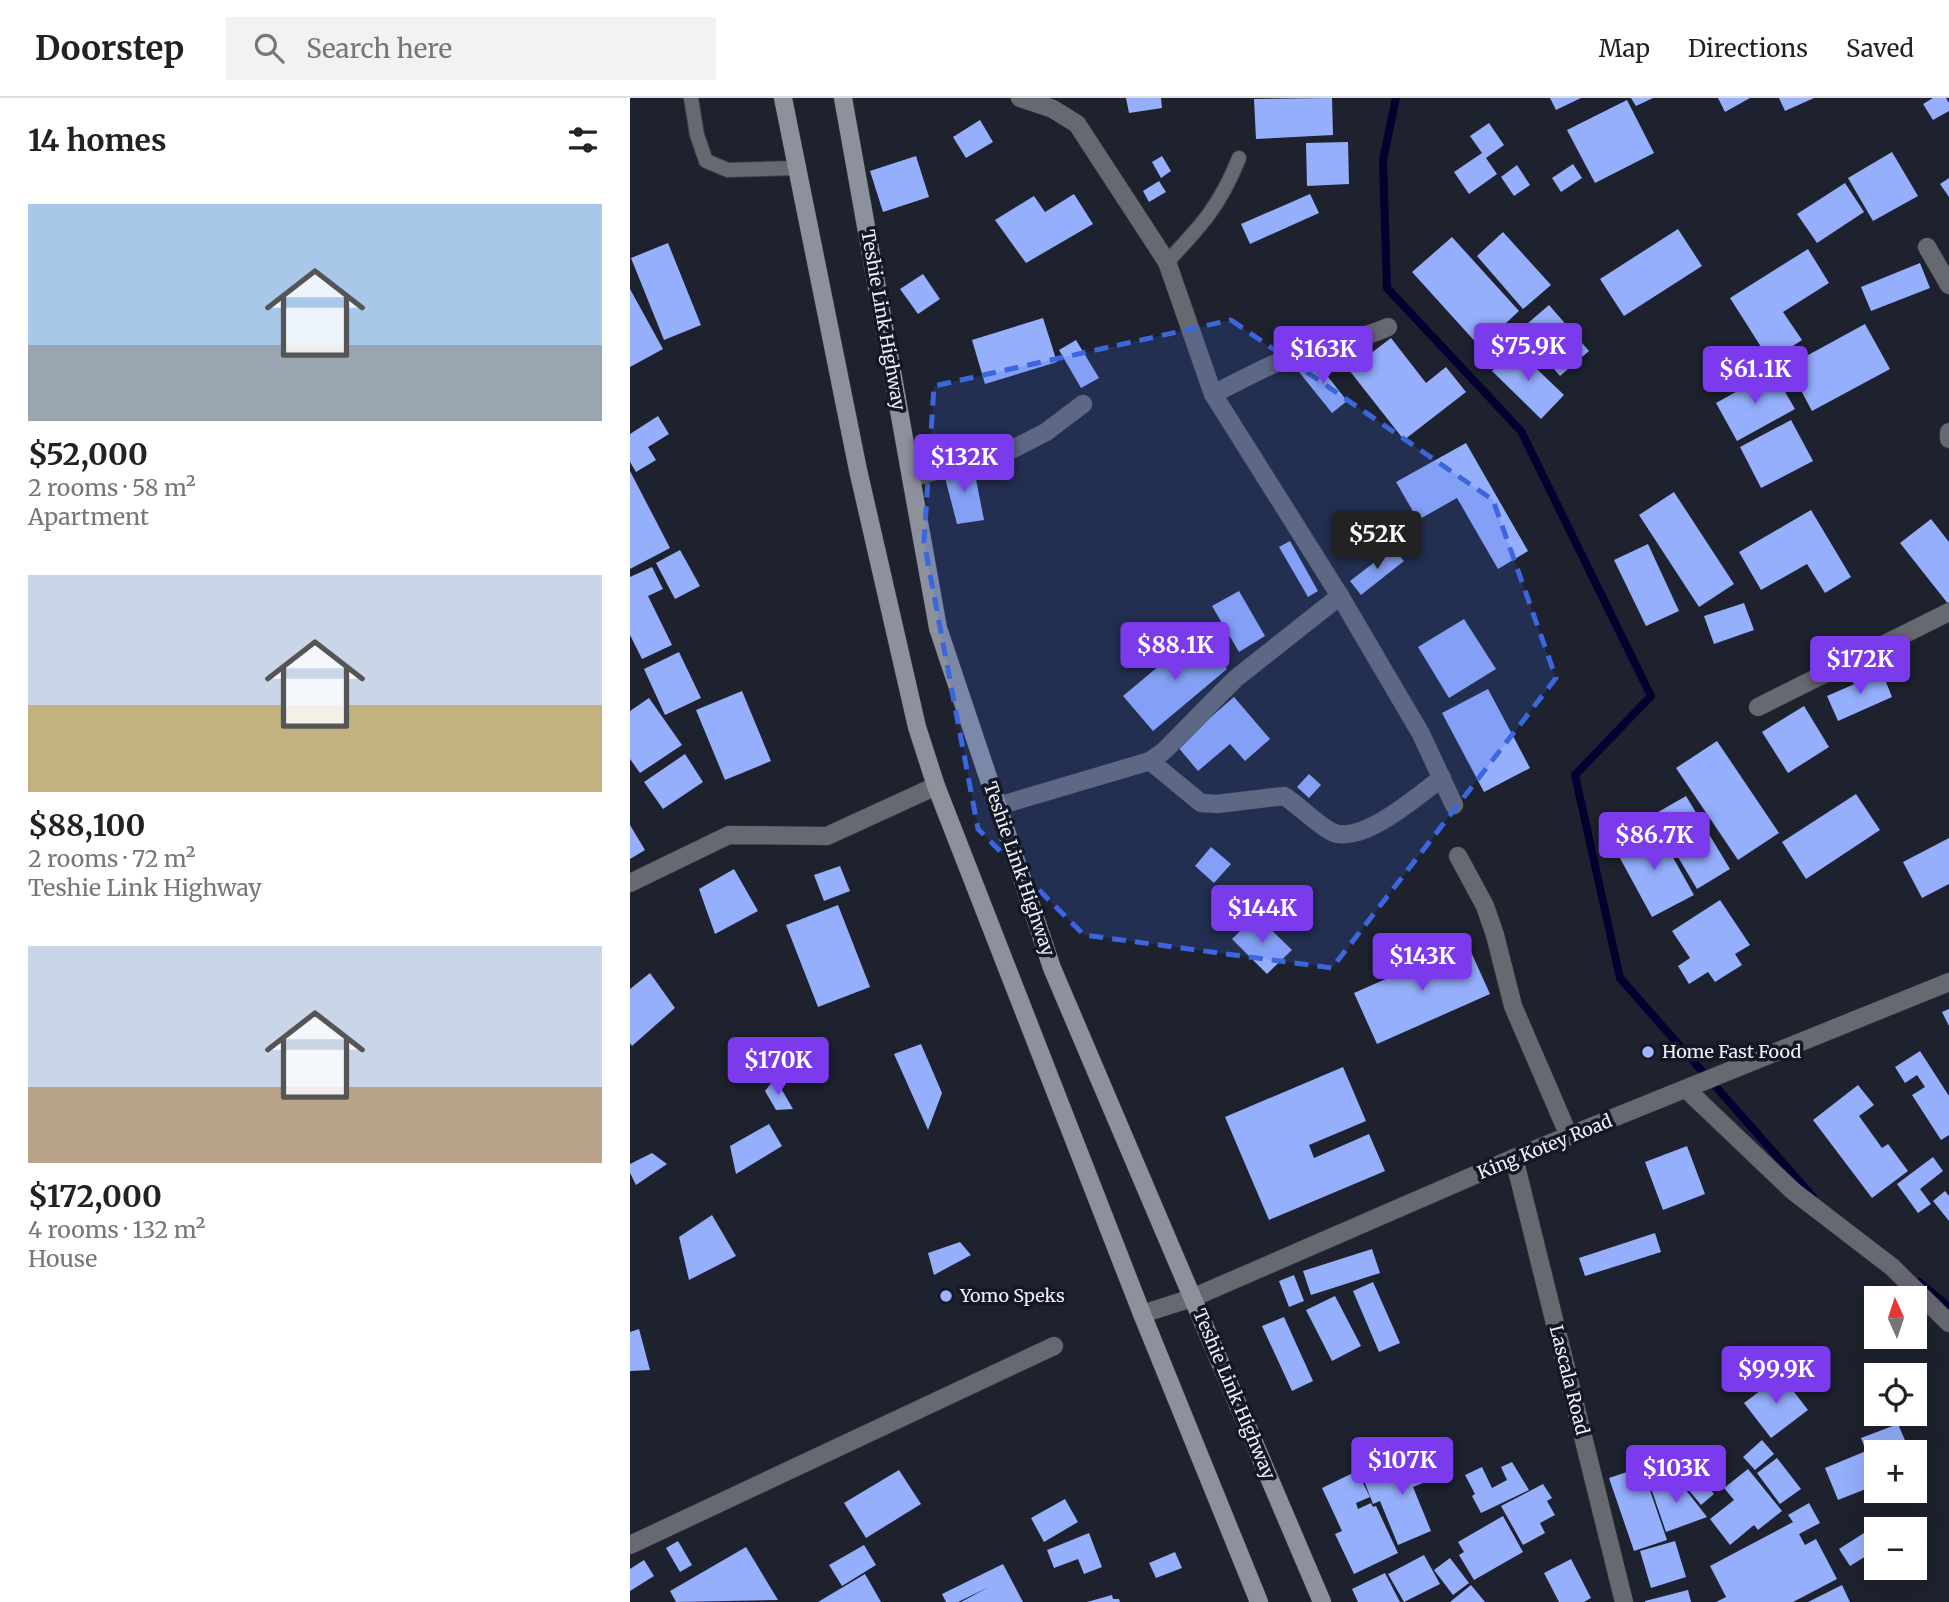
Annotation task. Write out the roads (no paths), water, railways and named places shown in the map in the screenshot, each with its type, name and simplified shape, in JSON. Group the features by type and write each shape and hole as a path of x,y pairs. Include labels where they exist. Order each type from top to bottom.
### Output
{"main road":[{"path":"783,98 858,470 917,727 936,786 1142,1314 1259,1602"},
{"name":"Teshie Link Highway","path":"843,98 938,628 1052,968 1322,1602"}],"street":[{"path":"1020,98 1053,109 1077,124 1167,262 1213,394 1340,596 1421,734 1454,805"},
{"path":"1927,247 1949,285"},
{"path":"1213,394 1278,362 1308,351 1366,337 1388,327"},
{"path":"911,478 1013,449 1046,432 1083,404"},
{"path":"1949,432 1949,439"},
{"path":"998,806 1150,761 1164,751 1235,679 1340,596"},
{"path":"1758,707 1949,612"},
{"path":"1150,761 1201,803 1217,804 1284,796 1333,832 1346,834 1370,829 1441,778"},
{"path":"630,883 729,835 827,836 936,786"},
{"path":"1458,856 1485,906 1513,1006 1569,1136"},
{"name":"King Kotey Road","path":"1142,1314 1192,1298 1514,1158 1949,982"},
{"path":"1694,1086 1793,1191 1892,1267 1949,1323"},
{"name":"Lascala Road","path":"1514,1158 1624,1602"},
{"path":"630,1545 1054,1346"}],"lane":[{"path":"691,98 697,135 706,162 728,170 797,167"},
{"path":"1167,262 1205,222 1228,187 1239,158"}],"waterway":[{"path":"1396,98 1383,160 1387,288 1521,431 1651,696 1575,775 1620,978 1813,1197"},
{"path":"1919,1282 1949,1307"}],"place":[{"name":"Home Fast Food","path":"1648,1052"},
{"name":"Yomo Speks","path":"946,1296"}]}
